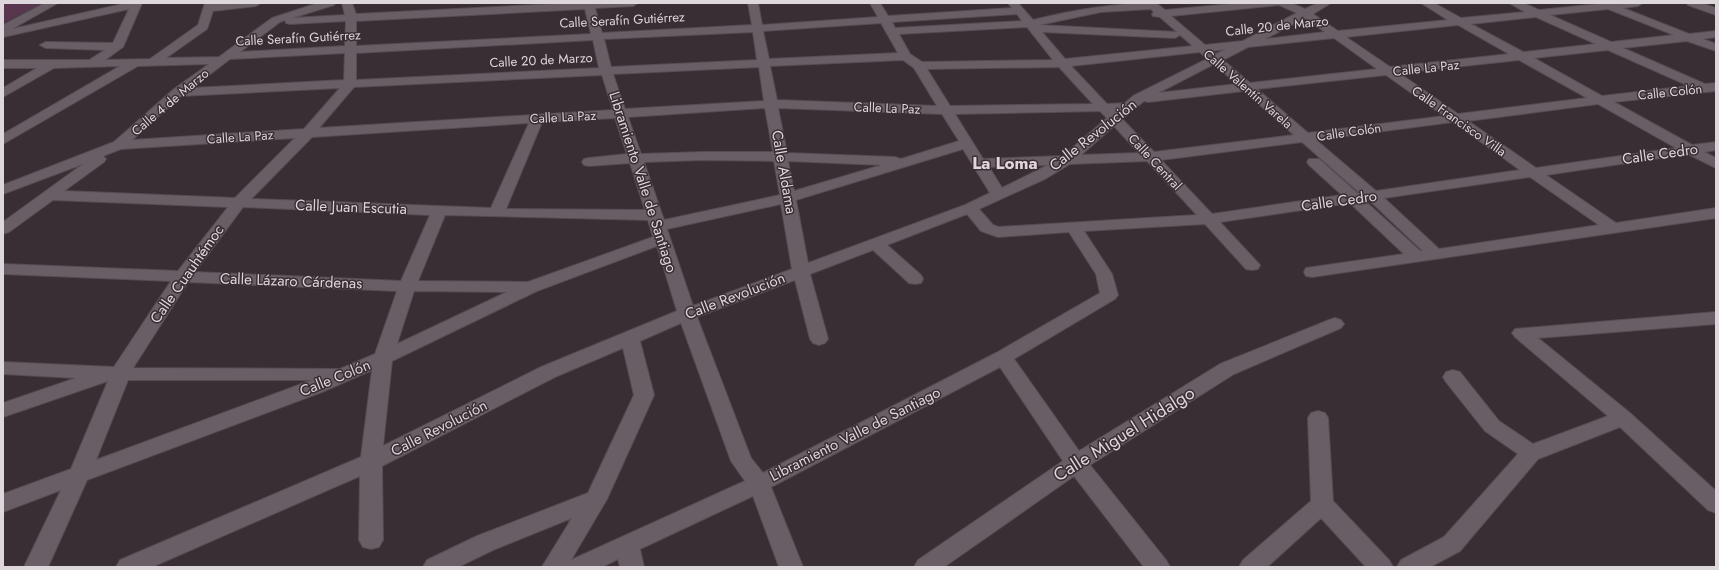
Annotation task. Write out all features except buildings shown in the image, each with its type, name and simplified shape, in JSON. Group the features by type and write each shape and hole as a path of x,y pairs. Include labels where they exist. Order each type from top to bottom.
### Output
{"street":[{"path":"3,29 53,3"},
{"path":"3,34 137,3"},
{"path":"93,63 117,47 137,3"},
{"path":"154,61 203,27 209,6 256,3"},
{"name":"Calle 4 de Marzo","path":"3,190 119,145 178,92 273,22 301,7 330,3"},
{"path":"273,22 349,10 633,3"},
{"name":"Calle Aldama","path":"753,3 759,28 801,271 819,339"},
{"path":"875,3 906,56 919,66 999,194"},
{"path":"1151,8 1177,3"},
{"path":"1031,26 1060,16 1101,9 1276,3"},
{"name":"Calle Francisco Villa","path":"1282,3 1305,13 1614,229"},
{"name":"Calle Revolución","path":"128,567 371,462 548,372 687,314 970,208 1040,176 1068,159 1094,138 1110,113 1326,3"},
{"path":"1426,3 1716,164"},
{"path":"1514,3 1606,46 1712,90"},
{"name":"Calle 20 de Marzo","path":"919,66 1062,63 1606,5 1638,3"},
{"path":"1692,3 1716,12"},
{"name":"Libramiento Valle de Santiago","path":"589,4 596,36 606,70 687,314 742,461 759,484 1003,358 1109,295 1105,278 1074,228"},
{"path":"1606,5 1716,48"},
{"name":"Calle Serafín Gutiérrez","path":"3,64 93,63 225,58 351,48 759,28 884,19 1015,7"},
{"name":"Calle Central","path":"1015,7 1062,63 1252,265"},
{"name":"Calle Valentín Varela","path":"1151,8 1175,35 1195,48"},
{"name":"Calle Valentín Varela","path":"1151,8 1240,88 1304,138 1373,196 1437,255"},
{"path":"349,10 351,48 350,84"},
{"path":"892,31 1031,26 1175,35"},
{"name":"Calle La Paz","path":"1132,103 1240,88 1716,34"},
{"path":"46,45 117,47"},
{"name":"Calle 20 de Marzo","path":"178,92 906,56"},
{"path":"3,140 137,61"},
{"path":"3,93 51,64"},
{"name":"Calle Cuauhtémoc","path":"36,567 79,475 116,374 183,276 239,202 309,132 350,84"},
{"name":"Calle Valentín Varela","path":"1240,88 1290,140 1356,199 1416,257"},
{"name":"Calle Colón","path":"980,163 1151,157 1600,100 1712,90"},
{"name":"Calle La Paz","path":"119,145 772,104 947,110 1110,113"},
{"path":"497,213 537,119"},
{"name":"Calle Colón","path":"3,503 308,390 383,358 658,227 788,198 968,143"},
{"path":"3,229 119,145"},
{"name":"Calle Cedro","path":"970,208 987,228 998,232 1209,219 1716,146"},
{"path":"589,162 635,157 781,156 907,161"},
{"name":"Calle Juan Escutia","path":"48,195 440,210 497,213 658,227"},
{"path":"371,540 371,462 383,358 407,286 440,210"},
{"path":"1312,272 1437,255 1716,213"},
{"path":"875,243 915,279"},
{"name":"Calle Lázaro Cárdenas","path":"3,269 407,286 531,287"},
{"path":"1716,318 1521,333 1623,418 1716,504"},
{"name":"Calle Miguel Hidalgo","path":"926,567 1076,464 1227,370 1336,324"},
{"path":"554,567 596,499 644,395 630,338"},
{"path":"1003,358 1076,464 1158,567"},
{"path":"3,368 116,374 345,374"},
{"path":"3,410 116,374"},
{"path":"1453,376 1492,426 1531,453"},
{"path":"1318,418 1322,504 1381,567"},
{"path":"1409,567 1452,544 1531,453 1623,418"},
{"path":"579,567 630,556 759,484 791,567"},
{"path":"435,567 485,543 596,499"},
{"path":"1252,567 1322,504"}],"shaded area":[{"path":"3,3 44,3 3,23"}],"district":[{"name":"La Loma","path":"1005,163"}]}
